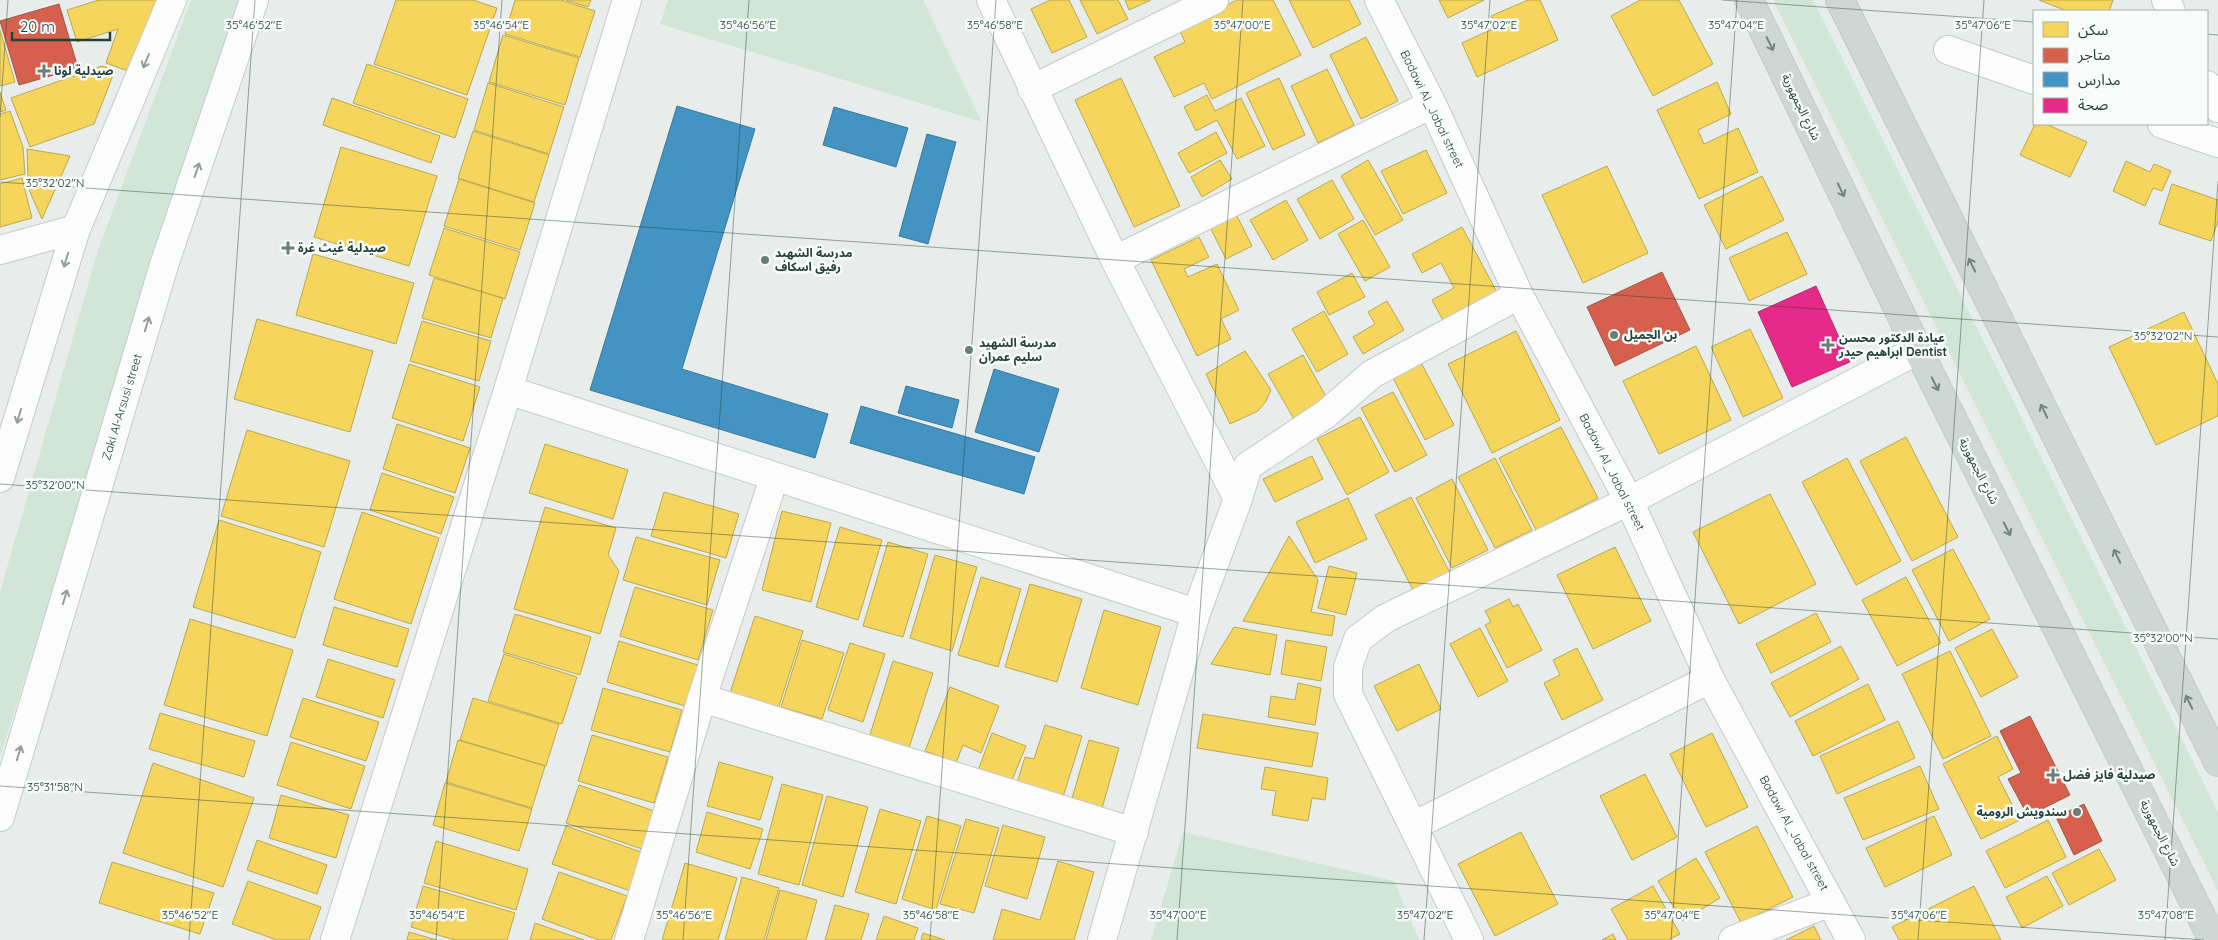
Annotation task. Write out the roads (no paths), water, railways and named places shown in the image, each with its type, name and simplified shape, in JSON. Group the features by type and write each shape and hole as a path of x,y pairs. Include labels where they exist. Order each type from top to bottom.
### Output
{"main road":[{"name":"شارع الجمهورية","path":"1749,0 1918,350 2213,940"},
{"path":"1840,0 2212,732 2218,762"}],"street":[{"path":"0,478 76,229 172,0"},
{"name":"Zaki Al-Arsusi street","path":"0,816 164,265 254,0"},
{"path":"335,940 508,390 627,0"},
{"path":"991,0 1115,260 1238,499"},
{"path":"1032,89 1214,0"},
{"name":"Badawi Al_Jabal street","path":"1379,0 1432,104 1519,295 1629,500 1710,679 1850,940"},
{"path":"1948,50 2033,80"},
{"path":"2208,87 2218,108"},
{"path":"1115,260 1432,104"},
{"path":"2165,125 2218,143"},
{"path":"0,250 76,229"},
{"path":"1102,940 1196,613 1238,499 1248,466 1326,414 1372,374 1519,295"},
{"path":"1469,940 1348,694 1348,667 1358,639 1386,618 1629,500 1918,350"},
{"path":"508,390 774,478 1196,613"},
{"path":"629,940 702,698 774,478"},
{"path":"1414,826 1710,679"},
{"path":"702,698 1134,832"},
{"path":"1733,940 1831,902"}],"place":[{"name":"صيدلية لونا","path":"44,71"},
{"name":"صيدلية غيث غرة","path":"288,248"},
{"name":"مدرسة الشهيد رفيق اسكاف","path":"765,260"},
{"name":"بن الجميل","path":"1614,335"},
{"name":"عيادة الدكتور محسن ابراهيم حيدر Dentist","path":"1828,345"},
{"name":"مدرسة الشهيد سليم عمران","path":"969,350"},
{"name":"صيدلية فايز فضل","path":"2053,775"},
{"name":"سندويش الرومية","path":"2077,812"}]}
